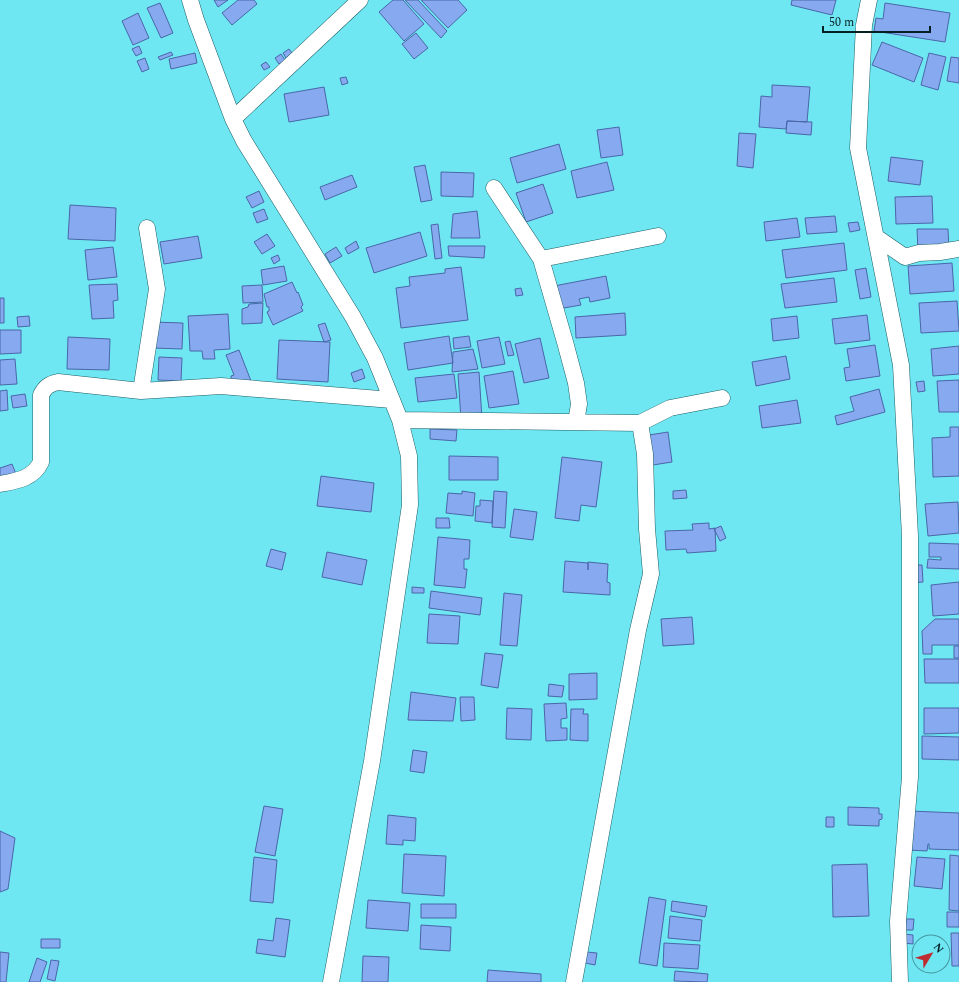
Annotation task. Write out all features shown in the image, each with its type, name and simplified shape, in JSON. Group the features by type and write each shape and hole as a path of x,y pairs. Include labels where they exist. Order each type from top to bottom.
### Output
{"street":[{"path":"190,0 233,119 244,141 353,317 375,358 400,420 409,456 410,505 372,761 331,982"},
{"path":"233,119 360,0"},
{"path":"869,0 864,25 858,148 901,365 910,536 910,777 898,920 900,982"},
{"path":"494,188 541,259 576,383 579,404 576,422"},
{"path":"141,391 157,289 147,228"},
{"path":"541,259 658,236"},
{"path":"876,237 905,257 919,253 959,249"},
{"path":"0,484 27,477 34,473 41,462 41,395 47,386 58,382 141,391 221,386 392,400"},
{"path":"400,420 640,423 670,408 722,398"},
{"path":"574,982 638,630 651,574 647,530 644,454 640,423"}],"building":[{"path":"214,0 228,0 218,7"},
{"path":"238,0 254,0 257,4 232,25 222,13"},
{"path":"393,0 403,0 424,24 404,41 379,12"},
{"path":"405,0 418,0 447,31 441,38"},
{"path":"421,0 458,0 467,10 448,28"},
{"path":"792,0 836,0 832,15 791,5"},
{"path":"160,3 173,33 161,38 147,8"},
{"path":"885,3 950,13 945,42 874,31 876,18 883,19"},
{"path":"138,13 149,38 133,45 122,21"},
{"path":"416,33 428,48 414,59 402,44"},
{"path":"882,42 923,58 914,82 872,65"},
{"path":"139,46 142,53 136,56 132,49"},
{"path":"289,49 292,53 286,58 283,53"},
{"path":"171,52 173,55 160,60 158,57"},
{"path":"195,53 197,63 171,69 169,59"},
{"path":"929,53 946,57 938,90 921,85"},
{"path":"281,54 285,60 279,64 275,58"},
{"path":"951,57 959,58 959,83 947,81"},
{"path":"145,58 149,69 142,72 137,61"},
{"path":"266,62 270,67 264,70 261,65"},
{"path":"346,77 348,83 342,85 340,78"},
{"path":"772,85 810,87 807,122 787,121 786,129 759,127 761,96 772,97"},
{"path":"324,87 329,115 289,122 284,94"},
{"path":"787,121 812,122 811,135 786,133"},
{"path":"619,127 623,155 601,158 597,130"},
{"path":"739,133 756,134 753,168 737,166"},
{"path":"559,144 566,169 517,183 510,158"},
{"path":"891,157 923,161 920,185 888,181"},
{"path":"607,162 614,190 577,198 571,171"},
{"path":"425,165 432,200 421,202 414,167"},
{"path":"441,172 474,173 473,197 441,196"},
{"path":"352,175 357,187 325,200 320,187"},
{"path":"543,184 553,213 526,222 516,193"},
{"path":"259,191 264,202 252,208 246,197"},
{"path":"932,196 933,223 896,224 895,197"},
{"path":"70,205 116,208 115,241 68,239"},
{"path":"264,209 268,219 257,223 253,213"},
{"path":"477,211 480,238 451,238 453,214"},
{"path":"835,216 837,232 807,234 805,218"},
{"path":"797,218 800,237 766,241 764,222"},
{"path":"858,222 860,230 850,232 848,223"},
{"path":"438,224 442,258 435,259 431,225"},
{"path":"917,229 948,229 949,251 918,251"},
{"path":"420,232 427,256 374,273 366,248"},
{"path":"267,234 275,246 262,254 254,242"},
{"path":"198,236 202,258 164,264 160,242"},
{"path":"356,241 359,248 348,254 345,248"},
{"path":"844,243 847,270 786,278 782,250"},
{"path":"448,246 485,246 484,258 449,256"},
{"path":"113,247 117,277 88,280 85,250"},
{"path":"336,247 342,256 330,263 325,254"},
{"path":"278,255 280,260 274,264 271,258"},
{"path":"952,263 954,291 910,294 908,266"},
{"path":"284,266 287,281 263,285 261,270"},
{"path":"461,267 468,320 401,328 396,288 410,286 409,277 445,273 445,269"},
{"path":"866,268 871,297 860,299 855,270"},
{"path":"606,276 610,298 590,302 589,297 579,299 581,305 558,309 554,286"},
{"path":"834,278 837,302 785,308 781,284"},
{"path":"292,282 303,305 301,307 303,311 273,325 267,312 269,311 269,307 267,307 264,294"},
{"path":"117,284 118,300 113,301 114,318 92,319 89,285"},
{"path":"262,285 263,302 243,303 242,286"},
{"path":"521,288 523,295 516,296 515,289"},
{"path":"0,298 4,298 4,323 0,323"},
{"path":"957,301 959,331 921,333 919,303"},
{"path":"263,303 262,323 242,324 242,309 248,307 249,304"},
{"path":"625,313 626,335 576,338 575,317"},
{"path":"228,314 230,349 214,350 215,359 203,359 202,351 190,351 188,316"},
{"path":"867,315 870,340 835,344 832,319"},
{"path":"29,316 30,326 18,327 17,317"},
{"path":"797,316 799,338 773,341 771,319"},
{"path":"153,322 183,323 182,349 153,348"},
{"path":"325,323 331,340 324,342 318,325"},
{"path":"0,330 21,330 21,353 0,354"},
{"path":"449,336 453,363 408,370 404,343"},
{"path":"469,336 471,347 454,349 453,338"},
{"path":"68,337 110,339 109,370 67,369"},
{"path":"499,337 505,364 482,368 477,341"},
{"path":"540,338 549,378 524,383 515,344"},
{"path":"279,340 330,342 328,382 277,379"},
{"path":"510,341 514,355 508,356 505,342"},
{"path":"875,345 880,376 846,381 844,368 850,367 847,349"},
{"path":"959,346 959,374 933,376 931,349"},
{"path":"473,349 478,369 452,372 453,352"},
{"path":"239,350 251,381 232,383 231,376 234,375 226,355"},
{"path":"786,356 790,379 756,386 752,362"},
{"path":"159,357 182,358 181,381 158,380"},
{"path":"15,359 17,384 0,385 0,360"},
{"path":"362,369 365,378 354,382 351,373"},
{"path":"513,371 519,404 489,408 484,376"},
{"path":"479,372 482,419 461,420 458,374"},
{"path":"454,374 457,398 418,402 415,378"},
{"path":"959,380 959,412 939,412 937,381"},
{"path":"924,381 925,391 918,392 916,382"},
{"path":"879,389 885,412 837,425 835,416 854,411 850,397"},
{"path":"7,390 8,410 0,411 0,391"},
{"path":"25,394 27,406 13,408 11,396"},
{"path":"797,400 801,423 762,428 759,406"},
{"path":"950,427 959,427 959,476 933,477 932,438 950,437"},
{"path":"430,429 457,430 456,441 430,439"},
{"path":"668,432 672,462 653,465 649,435"},
{"path":"449,456 498,457 498,480 449,480"},
{"path":"562,457 602,462 596,507 581,505 579,521 555,518"},
{"path":"12,464 16,474 0,479 0,468"},
{"path":"321,476 374,483 371,512 317,506"},
{"path":"686,490 687,498 673,499 673,491"},
{"path":"462,491 475,493 473,516 446,513 448,493 462,494"},
{"path":"494,491 507,492 505,528 492,527"},
{"path":"480,500 493,501 492,523 475,521 476,506 480,506"},
{"path":"958,502 959,533 928,536 925,504"},
{"path":"514,509 537,512 533,540 510,537"},
{"path":"436,518 449,518 450,528 436,528"},
{"path":"709,523 709,529 715,528 716,551 687,553 686,549 666,550 665,531 693,530 692,524"},
{"path":"721,526 726,538 720,541 714,529"},
{"path":"438,537 470,540 469,559 464,559 464,569 467,569 465,588 434,585"},
{"path":"929,543 959,544 959,569 927,568 928,559 941,560 941,557 929,557"},
{"path":"271,549 286,553 282,570 266,566"},
{"path":"327,552 367,560 362,585 322,577"},
{"path":"565,561 608,564 607,582 610,583 610,595 563,592"},
{"path":"910,565 922,565 923,582 911,583"},
{"path":"959,582 959,614 933,616 931,585"},
{"path":"412,587 424,588 424,593 412,593"},
{"path":"431,591 482,598 480,615 429,608"},
{"path":"504,593 522,595 517,646 500,645"},
{"path":"429,614 460,616 458,644 427,643"},
{"path":"692,617 694,644 663,646 661,619"},
{"path":"935,619 959,619 959,645 932,645 932,654 923,654 922,631"},
{"path":"954,646 959,646 959,658 954,658"},
{"path":"485,653 503,655 498,688 481,685"},
{"path":"924,659 959,659 959,683 925,683"},
{"path":"597,673 597,699 569,700 569,674"},
{"path":"549,684 564,686 562,697 548,696"},
{"path":"411,692 456,698 453,721 408,720"},
{"path":"460,697 474,697 475,720 461,721"},
{"path":"566,703 567,718 561,719 561,728 567,728 567,740 546,741 544,704"},
{"path":"507,708 532,709 531,740 506,739"},
{"path":"924,708 959,708 959,733 924,734"},
{"path":"571,709 584,709 583,714 588,714 588,741 570,740"},
{"path":"922,736 959,737 959,760 922,759"},
{"path":"413,750 427,752 424,773 410,771"},
{"path":"264,806 283,809 275,856 255,852"},
{"path":"848,807 879,808 879,814 882,814 882,819 879,820 879,826 848,825"},
{"path":"910,811 959,813 959,850 929,849 928,844 927,851 908,850"},
{"path":"388,815 416,818 415,841 403,840 403,845 386,844"},
{"path":"826,817 834,817 834,827 826,827"},
{"path":"0,831 15,838 8,889 0,892"},
{"path":"404,854 446,856 444,896 402,893"},
{"path":"950,855 959,856 959,911 949,910"},
{"path":"254,857 277,860 273,903 250,901"},
{"path":"917,857 945,859 942,889 914,886"},
{"path":"867,864 869,916 833,917 832,865"},
{"path":"649,897 666,900 657,966 639,963"},
{"path":"368,900 410,903 408,931 366,928"},
{"path":"672,901 707,906 705,917 671,911"},
{"path":"421,904 456,904 456,918 421,918"},
{"path":"947,912 959,912 959,927 947,927"},
{"path":"670,916 702,920 700,941 668,938"},
{"path":"276,918 290,920 285,957 256,953 258,939 273,941"},
{"path":"906,919 914,919 913,930 905,930"},
{"path":"421,925 451,927 450,951 420,949"},
{"path":"951,933 959,933 959,966 952,966"},
{"path":"904,934 911,935 911,944 903,943"},
{"path":"41,939 60,939 60,948 41,948"},
{"path":"664,943 700,945 698,969 663,967"},
{"path":"0,952 9,953 6,982 0,982"},
{"path":"587,952 597,953 595,965 585,963"},
{"path":"363,956 389,957 388,982 362,982"},
{"path":"37,958 47,962 40,982 29,982"},
{"path":"51,960 59,961 55,981 47,979"},
{"path":"488,970 541,974 541,982 487,982"},
{"path":"675,971 708,974 707,982 674,981"}]}
